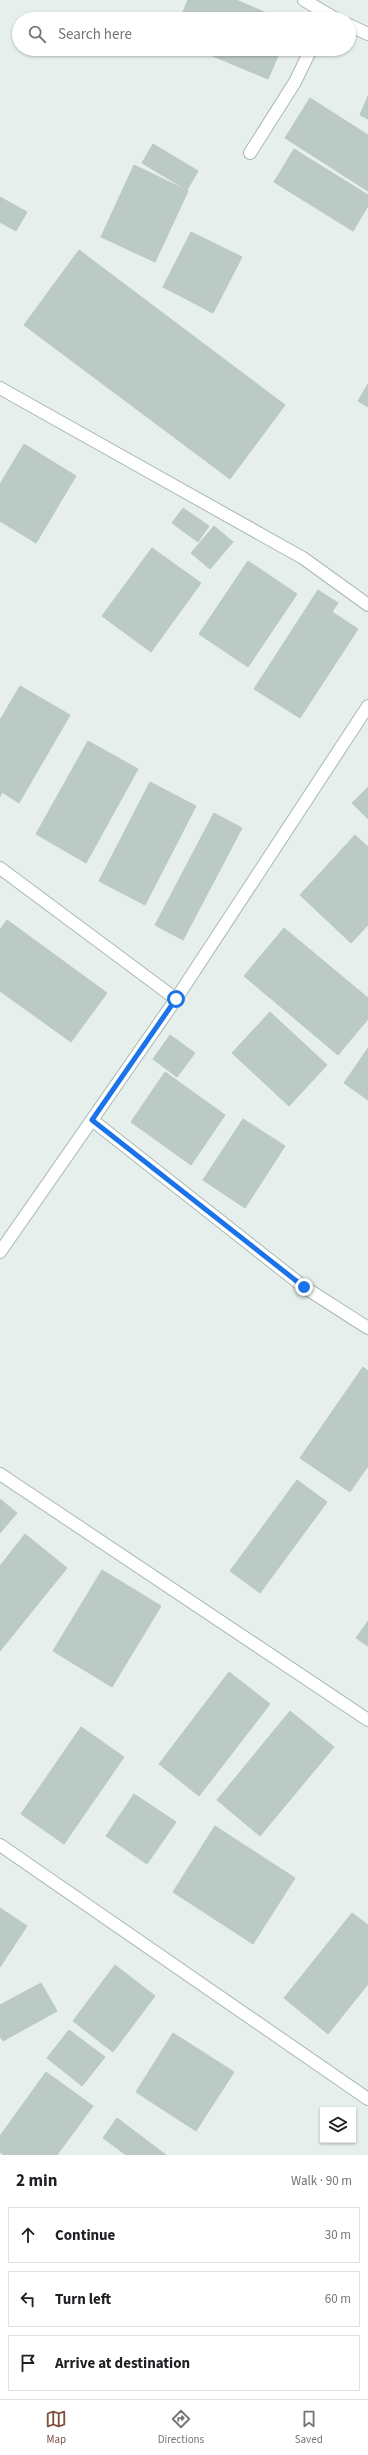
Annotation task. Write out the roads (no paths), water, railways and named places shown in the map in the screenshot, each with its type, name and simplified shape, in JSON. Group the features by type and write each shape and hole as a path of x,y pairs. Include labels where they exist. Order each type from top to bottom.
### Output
{"street":[{"path":"304,0 321,12"},
{"path":"356,28 368,34"},
{"path":"250,153 295,82 308,56"},
{"path":"0,388 303,558 368,605"},
{"path":"0,1252 176,999 368,706"},
{"path":"0,868 176,999"},
{"path":"92,1120 304,1287 368,1328"},
{"path":"0,1474 368,1720"},
{"path":"0,1845 368,2099"}]}
